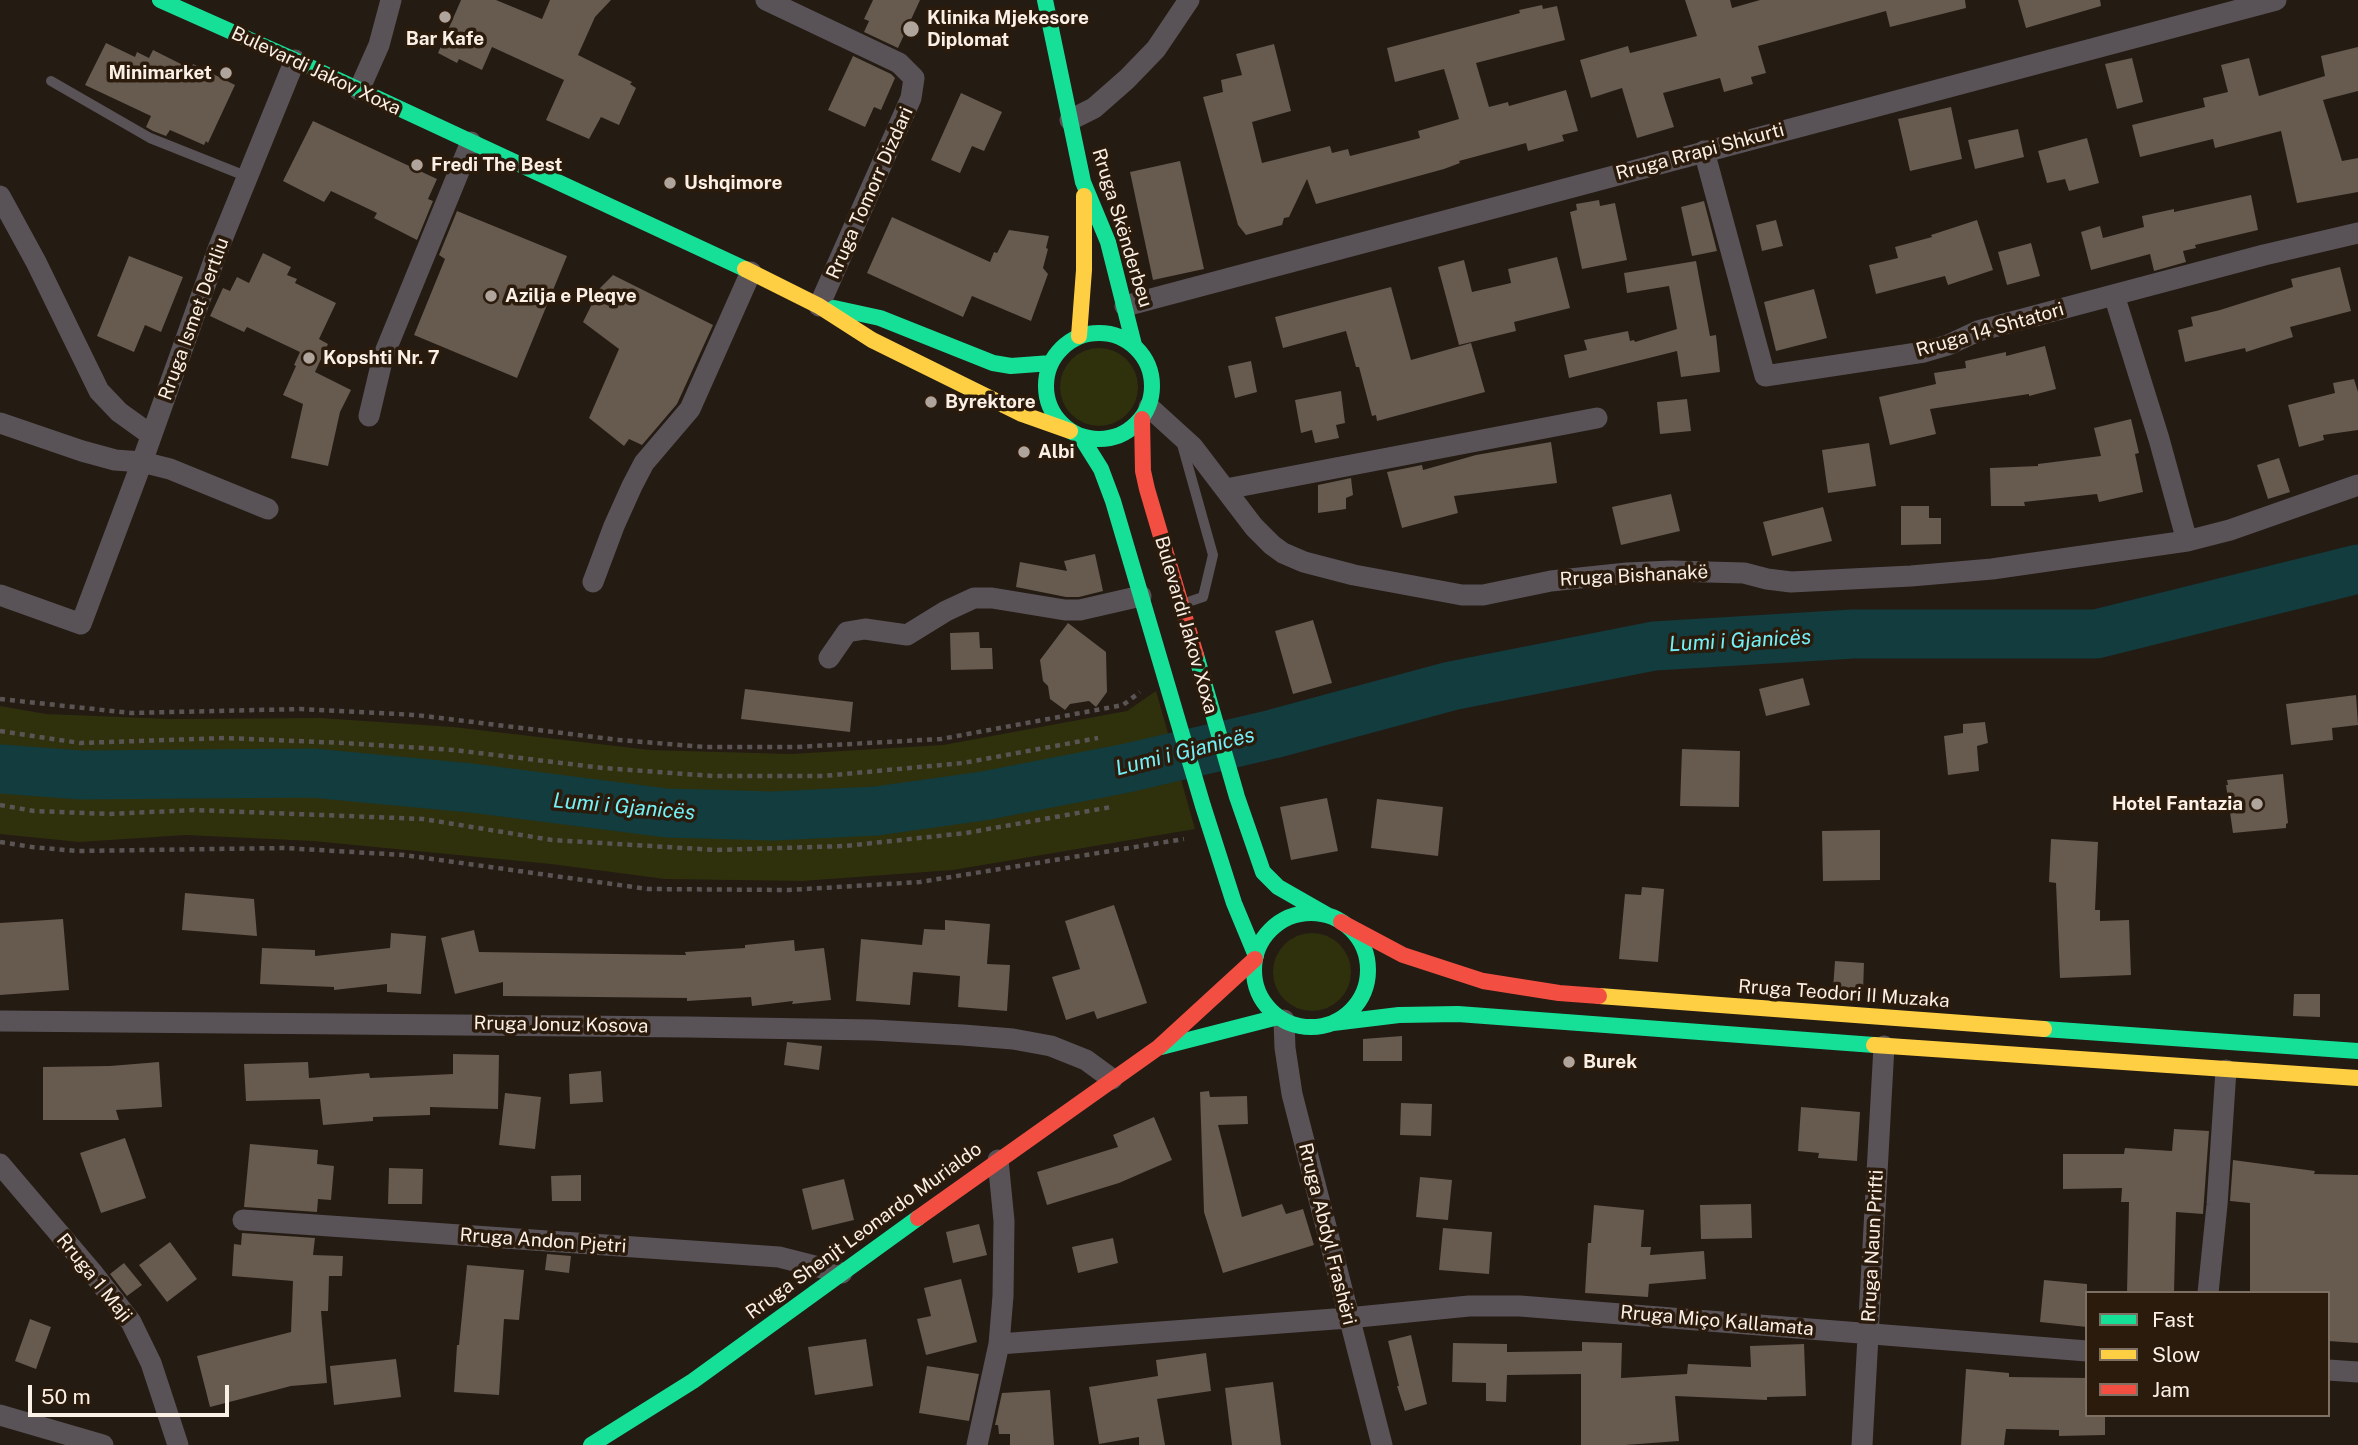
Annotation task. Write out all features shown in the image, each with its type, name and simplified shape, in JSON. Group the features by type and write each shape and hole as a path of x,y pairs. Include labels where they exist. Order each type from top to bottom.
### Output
{"main road":[{"name":"Bulevardi Jakov Xoxa","path":"160,0 751,272 820,306 872,340 997,402 1076,434 1101,469 1203,806 1234,903 1255,957"},
{"name":"Rruga Skënderbeu","path":"1045,0 1083,182 1102,223 1134,345"},
{"path":"1079,336 1084,270 1083,182"},
{"name":"Bulevardi Jakov Xoxa","path":"820,306 880,318 993,363 1011,366 1051,363"},
{"path":"1101,332 1113,334 1134,345 1142,353 1152,374 1152,397 1145,413 1121,435 1094,440 1076,434 1052,412 1048,401 1046,376 1051,363 1062,347 1079,336 1101,332"},
{"name":"Bulevardi Jakov Xoxa","path":"1145,413 1143,471 1237,797 1263,872 1278,887 1334,918"},
{"path":"1333,1023 1355,1006 1363,994 1367,974 1363,947 1352,930 1334,918 1306,913 1286,919 1274,926 1265,937 1255,957 1254,970 1258,991 1270,1010 1281,1019 1303,1027 1399,1015 1458,1014 2358,1079"},
{"name":"Rruga Teodori II Muzaka","path":"1334,918 1432,966 1483,981 1559,993 1781,1012 2358,1051"},
{"name":"Rruga Shenjt Leonardo Murialdo","path":"591,1445 693,1381 998,1160 1159,1048 1255,957"},
{"name":"Rruga Shenjt Leonardo Murialdo","path":"1159,1048 1281,1019"}],"street":[{"path":"359,90 379,45 391,0"},
{"name":"Rruga Tomorr Dizdari","path":"766,0 899,63 915,78 911,98 820,306"},
{"path":"1070,120 1094,108 1128,79 1156,49 1189,0"},
{"name":"Rruga Rrapi Shkurti","path":"1125,306 2245,4 2276,0"},
{"name":"Rruga Ismet Dertliu","path":"0,595 80,624 142,463 218,249 295,60"},
{"path":"369,416 383,357 471,142"},
{"name":"Rruga 14 Shtatori","path":"1704,150 1765,376 1924,352 1948,345 1978,331 2358,233"},
{"path":"0,196 36,262 99,391 119,412 151,435"},
{"path":"593,582 632,486 644,463 690,410 751,272"},
{"path":"2113,295 2159,439 2187,541"},
{"name":"Rruga Bishanakë","path":"1145,413 1179,433 1193,447 1254,527 1272,545 1304,562 1414,588 1462,595 1482,595 1578,577 1672,571 1744,573 1791,582 1911,576 2065,560 2187,541 2230,530 2358,485"},
{"path":"1226,489 1597,418"},
{"path":"0,423 115,460 170,469 268,509"},
{"name":"Bulevardi Jakov Xoxa","path":"829,658 847,632 865,629 907,635 946,611 974,598 1080,610 1141,596"},
{"name":"Rruga Abdyl Frashëri","path":"1281,1019 1292,1094 1382,1445"},
{"name":"Rruga Jonuz Kosova","path":"0,1021 873,1030 1013,1038 1051,1046 1086,1060 1112,1079"},
{"name":"Rruga Naun Prifti","path":"1862,1445 1884,1046"},
{"path":"2208,1291 2226,1069"},
{"path":"977,1445 999,1344 1005,1254 998,1160"},
{"name":"Rruga 1 Maji","path":"0,1164 131,1322 151,1363 178,1445"},
{"name":"Rruga Andon Pjetri","path":"243,1220 779,1257 842,1273"},
{"name":"Rruga Miço Kallamata","path":"999,1344 1348,1318 1469,1306 1520,1306 2085,1351"},
{"path":"2330,1370 2358,1372"},
{"path":"0,1415 103,1445"}],"lane":[{"path":"51,81 150,138 248,177"},
{"path":"1179,433 1213,555 1203,597 1180,604"}],"path":[{"path":"0,699 131,713 300,709 415,715 619,740 705,747 796,747 941,738 1123,705 1164,673"},
{"path":"0,731 80,743 225,738 440,749 603,768 713,776 823,776 963,764 1098,738"},
{"path":"0,805 34,811 109,814 194,810 423,819 552,839 716,850 845,846 953,835 1111,807"},
{"path":"0,842 77,851 284,848 404,855 648,889 789,890 920,882 1212,834"}],"green space":[{"path":"1099,348 1114,351 1126,360 1135,372 1138,387 1135,402 1126,414 1114,423 1099,426 1084,423 1072,414 1063,402 1060,387 1063,372 1072,360 1084,351"},
{"path":"1156,691 1195,829 953,870 802,881 665,879 551,864 313,841 186,835 79,842 0,834 0,706 46,714 171,719 320,718 453,727 650,750 791,754 943,745 1127,711"},
{"path":"1312,933 1327,936 1339,945 1348,957 1351,972 1348,987 1339,999 1327,1008 1312,1011 1297,1008 1285,999 1276,987 1273,972 1276,957 1285,945 1297,936"}],"building":[{"path":"461,0 496,0 542,19 550,0 611,0 595,17 578,55 632,82 630,84 636,88 619,125 601,117 589,139 546,120 564,80 492,47 482,70 459,59 457,63 438,53"},
{"path":"873,0 920,0 898,48 864,32 869,21 864,19"},
{"path":"1685,0 1730,0 1732,8 1760,0 1965,0 1966,8 1890,27 1886,11 1758,46 1766,73 1751,77 1753,84 1724,92 1720,78 1663,93 1674,127 1637,138 1622,88 1591,98 1580,60 1628,46 1630,53 1697,36"},
{"path":"2018,0 2100,0 2101,6 2026,28"},
{"path":"1542,5 1543,9 1557,6 1565,40 1476,63 1489,107 1508,102 1509,106 1566,90 1578,131 1562,135 1564,141 1528,151 1526,143 1316,204 1307,179 1289,217 1284,218 1282,225 1246,235 1238,225 1203,97 1223,92 1221,80 1242,75 1236,54 1274,44 1291,111 1252,122 1262,163 1330,146 1332,153 1348,149 1350,156 1420,138 1418,131 1459,119 1444,69 1395,82 1387,48"},
{"path":"106,43 135,57 137,52 149,58 153,50 191,69 193,64 235,85 208,143 206,141 204,145 170,130 166,136 153,131 146,127 151,116 85,85"},
{"path":"2358,47 2358,91 2323,100 2342,161 2358,158 2358,192 2297,203 2281,131 2215,148 2213,139 2140,157 2132,125 2205,107 2203,98 2228,92 2221,65 2249,58 2259,96 2325,76 2321,56"},
{"path":"853,56 895,78 881,110 874,107 865,127 828,110"},
{"path":"2132,58 2143,102 2117,109 2105,64"},
{"path":"961,93 1002,112 984,151 972,146 960,173 931,160"},
{"path":"1951,107 1962,159 1910,171 1898,119"},
{"path":"313,121 437,179 428,199 433,201 417,240 374,218 377,213 331,191 324,202 283,181"},
{"path":"2018,129 2024,157 1975,169 1968,140"},
{"path":"2087,138 2099,183 2069,191 2065,179 2047,183 2038,151"},
{"path":"1180,161 1204,269 1153,280 1130,172"},
{"path":"2251,195 2258,230 2195,245 2196,248 2183,251 2186,262 2154,271 2150,254 2091,270 2081,232 2100,226 2103,238 2144,227 2142,216 2174,209 2174,212"},
{"path":"1599,200 1600,206 1615,203 1627,260 1582,269 1570,212 1577,210 1576,204"},
{"path":"1704,201 1717,251 1692,256 1681,207"},
{"name":"Azilja e Pleqve","path":"457,211 567,256 517,378 414,335 445,259 439,255"},
{"path":"892,217 990,262 1009,230 1049,236 1043,268 1048,274 1031,321 972,296 963,317 867,273"},
{"path":"1776,220 1783,246 1762,251 1756,225"},
{"path":"1977,220 1993,270 1948,285 1945,276 1876,294 1869,265 1898,258 1895,247"},
{"path":"2031,243 2040,276 2007,285 1998,252"},
{"path":"263,253 291,267 287,275 297,279 295,283 336,303 319,339 328,344 315,372 351,390 340,412 328,466 291,458 303,404 283,395 300,352 247,327 244,332 210,316 223,288 230,291 237,277 249,283"},
{"path":"129,256 183,277 161,332 145,325 134,352 97,336"},
{"path":"1557,257 1570,308 1514,322 1516,331 1459,345 1438,267 1464,260 1472,292 1511,283 1508,269"},
{"path":"1696,261 1710,336 1716,335 1720,372 1681,377 1677,351 1569,378 1564,355 1587,350 1584,340 1628,331 1630,341 1635,342 1677,329 1669,286 1627,293 1624,273"},
{"path":"2340,267 2351,311 2290,327 2293,337 2246,352 2245,348 2185,362 2178,330 2193,326 2191,317 2293,287 2291,279"},
{"path":"613,275 713,325 677,404 642,445 629,439 624,446 589,418 619,349 583,322 600,288"},
{"path":"1391,287 1411,360 1471,343 1485,392 1377,421 1376,415 1372,416 1346,331 1283,348 1275,317"},
{"path":"1814,289 1827,338 1776,351 1764,302"},
{"path":"2045,346 2056,389 2029,396 1930,409 1936,434 1890,445 1879,397 1936,384 1934,373 1966,368 1965,361 2006,352 2006,356"},
{"path":"1251,361 1257,392 1235,398 1228,366"},
{"path":"2354,379 2358,392 2358,430 2323,435 2324,440 2299,447 2288,405 2335,393 2333,383"},
{"path":"1341,391 1345,423 1336,425 1339,438 1315,443 1312,430 1301,433 1295,400"},
{"path":"1687,399 1691,431 1660,434 1657,402"},
{"path":"2131,419 2139,453 2135,454 2143,492 2099,502 2097,494 2024,502 2025,506 1991,506 1990,468 2038,466 2101,456 2094,428"},
{"path":"1551,442 1557,483 1454,496 1458,513 1402,528 1387,472 1422,465 1423,470 1476,455"},
{"path":"1869,443 1876,486 1828,493 1822,450"},
{"path":"2279,458 2290,492 2268,499 2257,465"},
{"path":"1351,478 1353,495 1346,498 1346,509 1318,513 1318,485"},
{"path":"1671,494 1680,531 1621,545 1612,507"},
{"path":"1901,506 1929,506 1929,518 1941,518 1941,544 1901,545"},
{"path":"1823,507 1832,541 1772,556 1763,522"},
{"path":"1095,554 1103,591 1066,597 1016,587 1020,562 1067,571 1064,561"},
{"path":"1313,620 1332,683 1293,694 1275,631"},
{"path":"1068,623 1106,652 1107,692 1096,707 1089,701 1070,704 1065,710 1050,699 1048,686 1043,681 1040,660"},
{"path":"979,632 980,648 992,648 993,669 951,670 950,633"},
{"path":"1803,678 1810,705 1766,716 1759,689"},
{"path":"745,689 853,702 850,732 741,719"},
{"path":"2356,695 2358,725 2332,728 2333,740 2291,745 2286,704"},
{"path":"1985,722 1988,743 1977,746 1979,771 1948,775 1944,736 1963,733 1963,724"},
{"path":"1682,749 1740,751 1739,807 1680,806"},
{"name":"Hotel Fantazia","path":"2283,774 2288,823 2286,828 2233,833 2227,780"},
{"path":"1327,798 1338,851 1291,860 1280,807"},
{"path":"1377,799 1443,807 1438,856 1371,848"},
{"path":"1880,830 1880,880 1823,881 1822,831"},
{"path":"2051,839 2098,842 2095,910 2100,910 2100,921 2129,920 2131,975 2060,978 2056,883 2049,882"},
{"path":"1642,887 1664,889 1658,962 1619,959 1625,894 1641,895"},
{"path":"185,893 254,899 257,936 182,930"},
{"path":"1114,905 1147,1003 1097,1019 1094,1011 1066,1020 1052,977 1080,969 1065,921"},
{"path":"63,919 69,990 0,995 0,923"},
{"path":"945,920 990,924 987,964 1010,965 1007,1011 958,1007 960,976 913,972 910,1005 856,1001 861,939 922,945 924,929 945,930"},
{"path":"474,930 479,952 686,955 685,952 745,948 745,945 794,940 795,951 824,948 831,1000 752,1006 751,997 687,1001 687,998 503,996 503,982 455,994 441,938"},
{"path":"391,933 426,936 421,994 387,992 387,984 334,990 334,987 260,984 262,948 315,950 315,956 390,948"},
{"path":"1835,961 1864,963 1863,992 1833,990"},
{"path":"2294,994 2320,994 2320,1017 2293,1016"},
{"path":"1402,1036 1402,1061 1363,1061 1363,1039"},
{"path":"787,1042 822,1046 819,1070 784,1065"},
{"path":"453,1054 499,1055 498,1109 430,1107 430,1115 373,1117 373,1121 323,1125 320,1099 246,1101 244,1064 308,1062 309,1078 369,1073 370,1078 453,1074"},
{"path":"159,1062 162,1107 116,1110 119,1120 43,1120 43,1067"},
{"path":"601,1071 603,1102 570,1104 569,1074"},
{"path":"1209,1091 1210,1097 1247,1096 1248,1124 1218,1125 1242,1217 1282,1204 1286,1214 1303,1209 1314,1245 1223,1273 1204,1212 1200,1092"},
{"path":"505,1093 541,1097 535,1149 499,1145"},
{"path":"1401,1103 1432,1104 1431,1136 1400,1135"},
{"path":"1801,1107 1860,1112 1857,1161 1818,1158 1819,1153 1798,1151"},
{"path":"1154,1117 1172,1160 1119,1183 1047,1205 1037,1172 1118,1147 1113,1135"},
{"path":"2174,1129 2209,1131 2203,1214 2176,1212 2174,1291 2127,1291 2129,1202 2121,1202 2122,1188 2063,1189 2063,1154 2124,1154 2125,1148 2172,1151"},
{"path":"125,1138 146,1198 101,1213 80,1153"},
{"path":"250,1144 318,1150 317,1164 334,1166 331,1200 318,1199 317,1212 244,1207"},
{"path":"2233,1160 2315,1171 2314,1174 2358,1175 2358,1343 2330,1341 2330,1291 2250,1291 2250,1203 2230,1201"},
{"path":"389,1168 423,1169 422,1204 388,1204"},
{"path":"581,1175 581,1201 552,1201 551,1176"},
{"path":"1420,1177 1452,1180 1448,1220 1416,1217"},
{"path":"844,1179 854,1220 812,1230 802,1189"},
{"path":"1751,1204 1752,1238 1701,1239 1700,1205"},
{"path":"1594,1205 1644,1210 1641,1247 1651,1247 1650,1255 1704,1251 1706,1279 1649,1284 1648,1297 1585,1293 1588,1243 1591,1243"},
{"path":"979,1224 987,1255 953,1263 946,1232"},
{"path":"1443,1228 1492,1232 1489,1274 1439,1270"},
{"path":"242,1233 315,1238 313,1255 343,1256 342,1276 329,1276 328,1311 321,1311 327,1383 291,1386 210,1407 197,1356 291,1332 293,1281 232,1276 234,1244 241,1245"},
{"path":"1113,1238 1118,1263 1078,1273 1072,1247"},
{"path":"170,1242 197,1279 167,1302 139,1265"},
{"path":"547,1254 571,1256 569,1273 545,1270"},
{"path":"124,1263 142,1285 127,1296 110,1274"},
{"path":"467,1265 524,1270 519,1320 504,1319 499,1395 454,1392"},
{"path":"961,1279 977,1342 926,1355 917,1319 931,1316 924,1288"},
{"path":"2044,1280 2087,1284 2085,1327 2040,1322"},
{"path":"30,1319 51,1327 36,1369 15,1361"},
{"path":"1411,1335 1427,1404 1405,1411 1388,1341"},
{"path":"866,1339 873,1386 815,1395 808,1347"},
{"path":"1582,1342 1622,1343 1621,1378 1687,1374 1688,1364 1751,1367 1750,1346 1804,1344 1806,1396 1767,1397 1767,1400 1675,1396 1679,1441 1581,1445 1581,1374 1507,1375 1506,1402 1486,1401 1486,1383 1452,1382 1453,1343 1507,1344 1507,1352 1582,1351"},
{"path":"1206,1353 1211,1391 1157,1399 1165,1445 1139,1445 1139,1437 1099,1444 1089,1387 1158,1376 1156,1360"},
{"path":"396,1359 401,1397 334,1405 330,1366"},
{"path":"927,1366 979,1374 969,1421 919,1413"},
{"path":"1966,1369 2009,1373 2009,1377 2085,1378 2085,1417 2105,1417 2105,1435 2059,1436 2059,1430 2006,1429 2004,1445 1961,1445"},
{"path":"1273,1382 1281,1445 1232,1445 1225,1388"},
{"path":"1050,1390 1054,1445 1010,1445 1010,1434 999,1434 998,1425 995,1425 1002,1393"}],"waterway":[{"name":"Lumi i Gjanicës","path":"0,769 81,775 312,773 471,788 667,813 774,816 876,811 983,796 1127,768 1273,734 1451,686 1654,646 1853,634 2096,634 2358,569"}],"traffic: fast":[{"path":"160,0 745,269"},
{"path":"1045,0 1083,182 1108,242 1134,345"},
{"path":"834,308 880,318 993,363 1011,366 1051,363"},
{"path":"1099,333 1119,337 1137,348 1148,366 1152,386 1148,406 1137,424 1119,435 1099,439 1079,435 1061,424 1050,406 1046,386 1050,366 1061,348 1079,337 1099,333"},
{"path":"1081,437 1101,469 1113,501 1203,806 1234,903 1256,956"},
{"path":"1196,655 1237,797 1263,872 1278,887 1327,915"},
{"path":"1311,913 1333,917 1351,930 1364,948 1368,970 1364,992 1351,1010 1333,1023 1311,1027 1289,1023 1271,1010 1258,992 1254,970 1258,948 1271,930 1289,917 1311,913"},
{"path":"1333,1023 1399,1015 1458,1014 1874,1045"},
{"path":"1161,1047 1278,1017"},
{"path":"2044,1029 2358,1051"},
{"path":"591,1445 693,1381 918,1218"}],"traffic: slow":[{"path":"1079,336 1084,270 1084,196"},
{"path":"745,269 819,306 872,340 1022,414 1070,431"},
{"path":"1599,996 2044,1029"},
{"path":"1874,1045 2358,1078"}],"traffic: jam":[{"path":"1142,419 1143,471 1147,489 1196,655"},
{"path":"1341,922 1403,955 1483,981 1559,993 1599,996"},
{"path":"918,1218 1159,1047 1255,959"}],"place":[{"name":"Bar Kafe","path":"445,17"},
{"name":"Klinika Mjekesore Diplomat","path":"911,29"},
{"name":"Minimarket","path":"226,73"},
{"name":"Fredi The Best","path":"417,165"},
{"name":"Ushqimore","path":"670,183"},
{"name":"Azilja e Pleqve","path":"491,296"},
{"name":"Kopshti Nr. 7","path":"309,358"},
{"name":"Byrektore","path":"931,402"},
{"name":"Albi","path":"1024,452"},
{"name":"Hotel Fantazia","path":"2257,804"},
{"name":"Burek","path":"1569,1062"}]}
